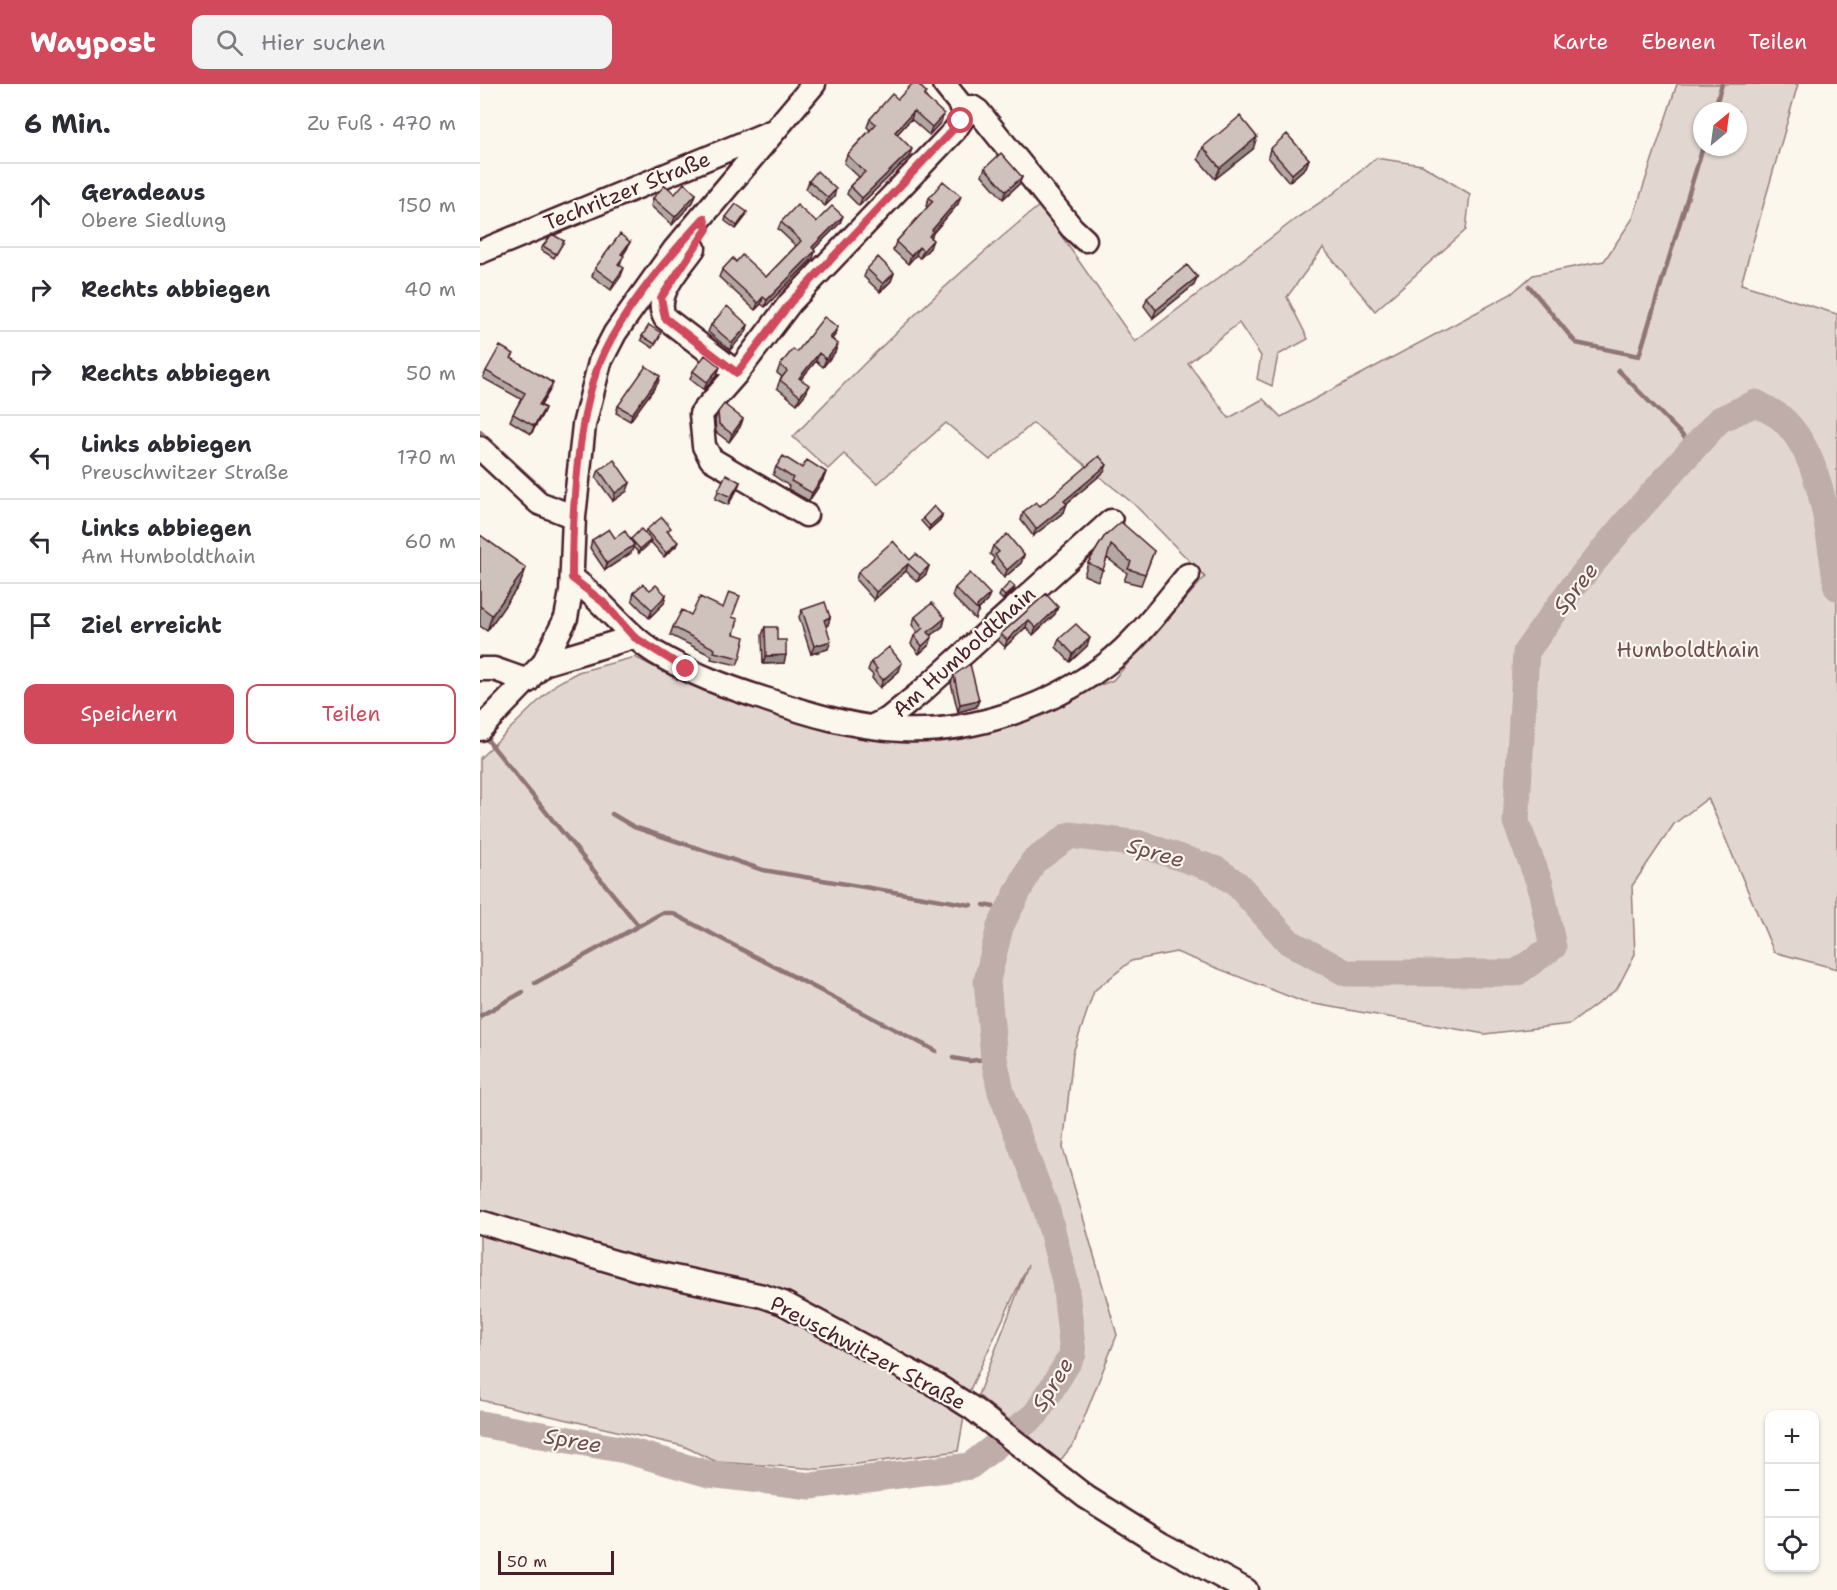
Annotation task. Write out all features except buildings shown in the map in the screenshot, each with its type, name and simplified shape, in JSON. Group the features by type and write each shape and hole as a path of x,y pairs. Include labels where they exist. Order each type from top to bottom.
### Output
{"street":[{"path":"480,729 543,663 566,618 572,578 574,517 584,425 600,362 615,333 674,250 704,218 814,84"},
{"path":"806,515 711,459 704,446 701,414 737,373 790,303 955,130 965,115 964,109 944,84"},
{"path":"964,109 972,107 978,111 1072,228 1085,240"},
{"name":"Techritzer Straße","path":"480,252 775,131"},
{"path":"704,218 707,229 661,298 662,312 665,318 737,373"},
{"path":"480,448 539,503 574,517"},
{"name":"Am Humboldthain","path":"572,578 603,602 634,637 666,658 727,688 806,713 871,727 888,719 920,693 1111,521"},
{"path":"871,727 903,730 947,727 995,718 1032,707 1083,680 1129,645 1188,575"},
{"path":"543,663 634,637"},
{"path":"480,669 494,669 528,681"},
{"name":"Preuschwitzer Straße","path":"480,1221 630,1267 763,1296 783,1304 939,1387 972,1408 1043,1466 1161,1544 1246,1590"}],"green space":[{"name":"Humboldthain","path":"1677,84 1798,84 1741,284 1837,314 1837,969 1774,952 1708,798 1674,824 1632,886 1635,954 1617,989 1570,1024 1485,1034 1303,1002 1176,952 1131,961 1094,991 1073,1053 1063,1148 1117,1335 1074,1443 1060,1461 978,1395 1028,1265 968,1394 958,1451 819,1469 717,1462 683,1446 480,1400 480,758 556,684 578,672 635,657 679,680 803,724 872,736 1034,712 1113,680 1205,577 1135,505 1033,423 990,460 946,423 877,484 844,454 828,469 793,437 822,406 944,288 1040,205 1135,342 1298,217 1333,194 1376,158 1422,165 1470,194 1466,230 1375,311 1323,248 1287,297 1308,339 1278,355 1272,386 1257,379 1261,356 1239,323 1188,363 1229,418 1263,399 1281,417 1511,294 1533,275 1604,261 1633,218"}],"waterway":[{"path":"1717,102 1722,84"},
{"path":"1529,286 1576,343 1639,356 1700,156"},
{"path":"1618,370 1694,447"},
{"name":"Spree","path":"480,1424 625,1450 709,1474 811,1486 970,1466 1036,1414 1073,1354 1065,1281 1047,1211 1001,1092 994,1058 987,981 1000,927 1033,862 1070,835 1140,844 1217,870 1238,885 1289,942 1346,973 1516,973 1553,947 1540,884 1516,822 1526,652 1571,589 1624,525 1719,420 1756,403 1780,417 1794,433 1806,451 1822,496 1837,587"},
{"path":"480,432 543,490"},
{"path":"485,737 638,925"},
{"path":"612,814 634,827 763,870 971,905"},
{"path":"984,905 1009,910"},
{"path":"535,983 662,913 672,913 936,1051"},
{"path":"480,1016 523,992"},
{"path":"953,1058 969,1061 994,1058"}],"route":[{"path":"686,669 656,653 634,637 603,602 572,578 574,517 584,425 600,362 615,333 674,250 704,218 707,229 661,298 662,312 665,318 737,373 790,303 961,121"}]}
